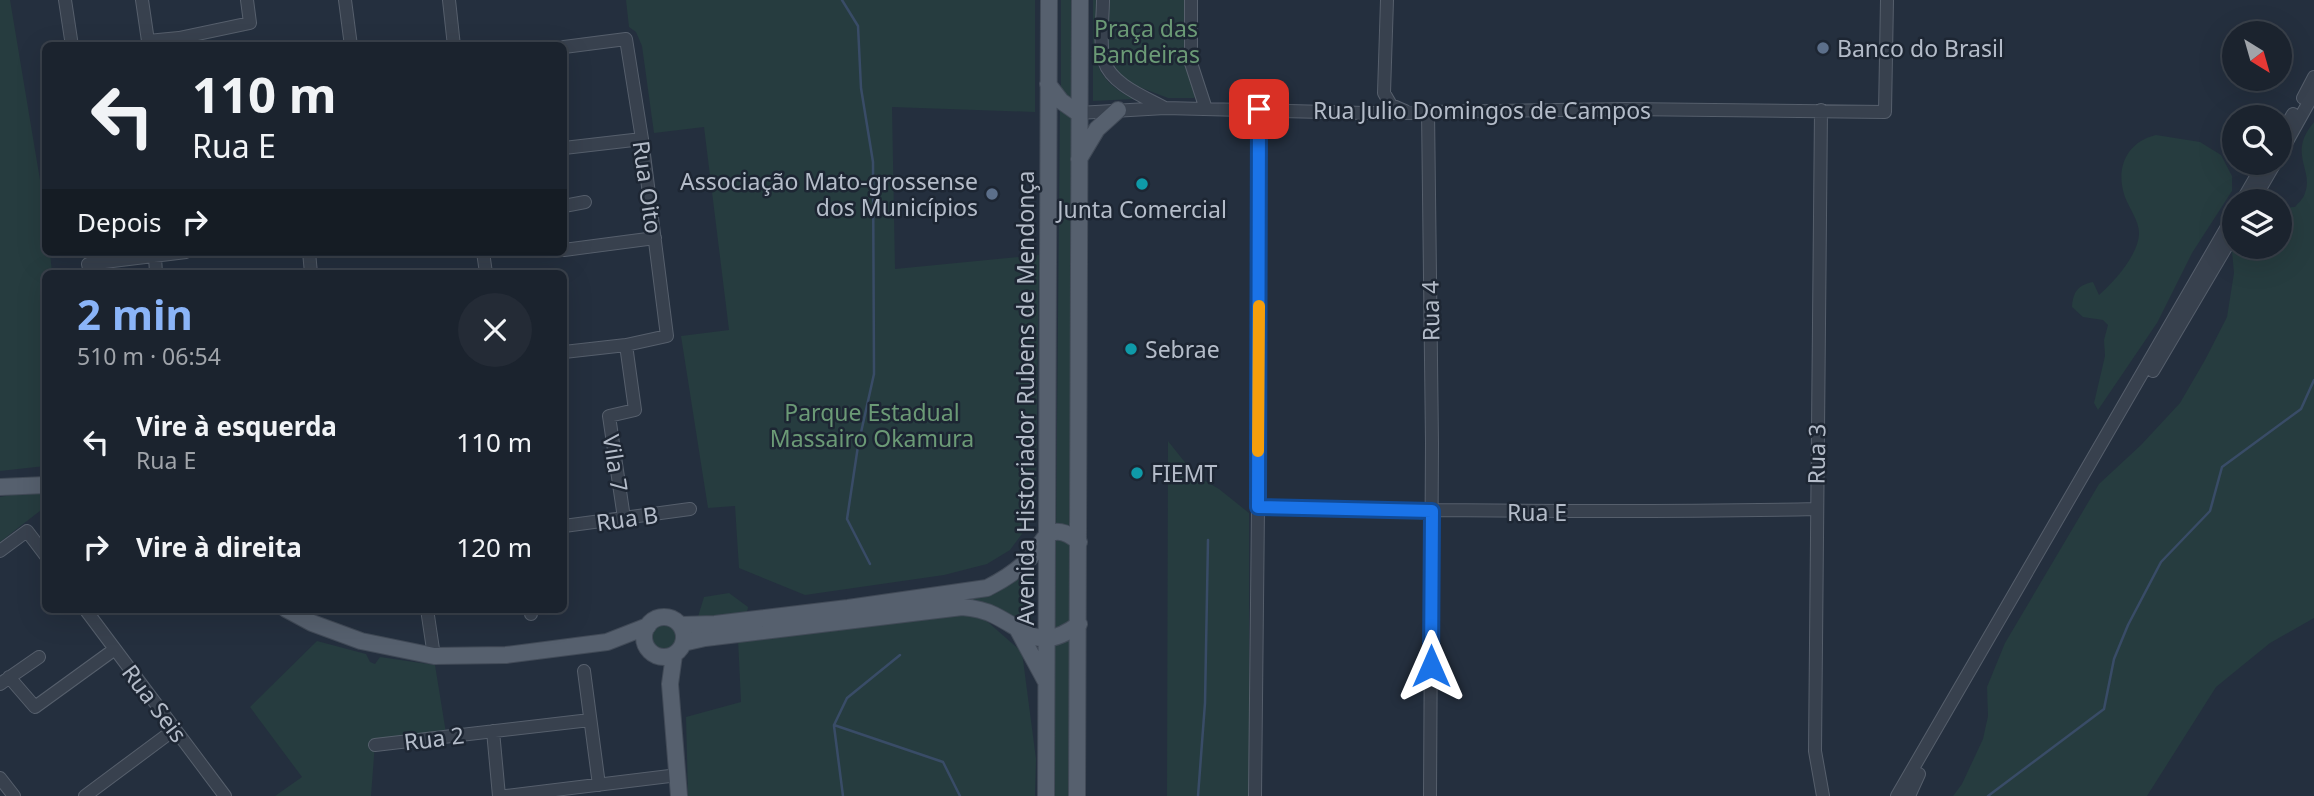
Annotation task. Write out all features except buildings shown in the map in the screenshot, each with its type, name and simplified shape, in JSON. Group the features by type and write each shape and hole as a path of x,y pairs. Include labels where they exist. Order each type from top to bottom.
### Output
{"main road":[{"name":"Avenida Historiador Rubens de Mendonça","path":"1046,796 1049,0"},
{"path":"1077,796 1080,0"},
{"path":"1048,84 1061,101 1078,113"},
{"path":"1078,162 1097,130 1118,110"},
{"path":"0,487 42,485"},
{"path":"607,642 650,651 662,657 705,638 986,588 1003,580 1021,566 1046,535 1063,533 1079,542"},
{"path":"294,613 361,641 434,656 506,655 607,642 661,618 671,619 680,625 715,624 962,607 994,615 1033,637 1059,636 1079,624"},
{"path":"678,796 670,684 684,637 680,625"},
{"path":"648,626 644,638 670,684"},
{"path":"1018,630 1047,684"}],"street":[{"path":"65,0 71,42"},
{"path":"142,0 148,41 179,42 250,23 247,0"},
{"path":"345,0 350,42"},
{"path":"449,0 454,42"},
{"path":"1103,0 1102,48 1107,68 1125,86 1165,108"},
{"path":"1191,0 1191,63 1206,109"},
{"path":"1365,113 1384,93 1387,0"},
{"name":"Rua Julio Domingos de Campos","path":"1078,113 1165,108 1365,113 1625,109 1885,112 1887,0"},
{"name":"Rua Oito","path":"567,47 626,39 642,139 667,336 626,345"},
{"path":"2292,115 2314,77"},
{"path":"1384,93 1391,105 1405,111"},
{"path":"2292,132 2314,93"},
{"path":"1255,796 1259,109"},
{"name":"Rua 3","path":"1821,110 1815,751 1823,796"},
{"name":"Rua 4","path":"1428,111 1432,511 1430,796"},
{"path":"567,148 642,139"},
{"path":"567,205 586,202"},
{"path":"1897,796 2222,235"},
{"path":"567,250 655,238"},
{"path":"1909,796 1918,775 2222,254"},
{"path":"89,270 88,264 102,257 161,256"},
{"path":"155,257 156,270"},
{"path":"567,352 626,345"},
{"name":"Vila 7","path":"624,518 609,416 635,410 626,345"},
{"name":"Rua E","path":"1258,507 1675,512 1816,509"},
{"name":"Rua B","path":"567,526 690,509"},
{"path":"0,551 27,531 42,551"},
{"name":"Rua Seis","path":"88,613 225,796"},
{"path":"428,613 434,656"},
{"path":"38,657 5,680 34,707 116,649"},
{"path":"584,671 599,785"},
{"name":"Rua 2","path":"375,745 590,720"},
{"path":"85,796 175,729"},
{"path":"493,731 499,796"},
{"path":"506,796 678,775"},
{"path":"0,778 15,796"}],"green space":[{"path":"0,0 10,0 41,186 42,256 50,256 52,270 42,270 42,466 0,471"},
{"name":"Parque Estadual Massairo Okamura","path":"626,0 1035,0 1035,112 892,107 895,269 1039,255 1036,497 1030,523 1010,550 987,564 944,575 805,595 739,568 735,506 708,508 681,336 729,330 704,127 654,133 642,46 636,32 629,27"},
{"path":"1061,0 1074,0 1073,105 1061,92"},
{"path":"1093,0 1097,0 1098,65 1110,83 1134,99 1093,101"},
{"name":"Praça das Bandeiras","path":"1106,0 1186,0 1196,96 1194,98 1168,98 1134,85 1113,68 1106,57"},
{"path":"1060,105 1074,115 1072,529 1056,530"},
{"path":"2314,122 2314,618 2270,643 2216,687 2147,796 1953,796 1962,784 1983,739 1988,716 1987,687 2005,643 2099,484 2141,445 2180,403 2227,317 2234,273 2233,259 2292,259 2292,207 2304,195 2307,184 2302,152 2306,133"},
{"path":"2156,135 2200,142 2221,155 2222,175 2231,175 2232,189 2222,189 2222,206 2192,253 2157,323 2098,410 2094,403 2105,356 2104,340 2108,325 2103,320 2083,317 2072,307 2075,293 2080,287 2093,282 2099,295 2118,275 2135,250 2139,228 2125,197 2121,176 2130,150"},
{"path":"1168,441 1195,475 1219,489 1249,513 1249,796 1167,796"},
{"path":"42,493 42,509 0,542 0,497"},
{"path":"1056,535 1072,540 1071,624 1055,633"},
{"path":"1029,569 1032,572 1032,628 1007,616 888,607"},
{"path":"729,593 748,607 747,613 697,620 704,597"},
{"path":"938,616 981,616 1022,652 1036,759 1035,796 688,796 686,717 741,702 738,639"},
{"path":"665,624 675,628 679,638 675,648 665,652 655,648 651,638 655,628"},
{"path":"1072,639 1070,796 1054,796 1055,642"},
{"path":"317,641 366,654 370,662 375,664 380,657 435,665 446,733 375,743 371,796 275,796 302,777 250,707"}],"waterway":[{"path":"842,0 858,26 861,88 873,162 874,374 858,446 847,519 870,564"},
{"path":"1988,796 2104,709 2114,659 2128,625 2161,562 2210,511 2222,467 2301,409 2314,380"},
{"path":"1198,796 1205,703 1208,540"},
{"path":"900,655 847,698 834,725 943,762 960,796"},
{"path":"834,726 843,796"}],"slow traffic":[{"path":"1258,451 1259,306"}],"place":[{"name":"Banco do Brasil","path":"1823,48"},
{"name":"Junta Comercial","path":"1142,184"},
{"name":"Associação Mato-grossense dos Municípios","path":"992,194"},
{"name":"Sebrae","path":"1131,349"},
{"name":"FIEMT","path":"1137,473"}],"route":[{"path":"1259,109 1258,507 1432,511 1431,666"}]}
